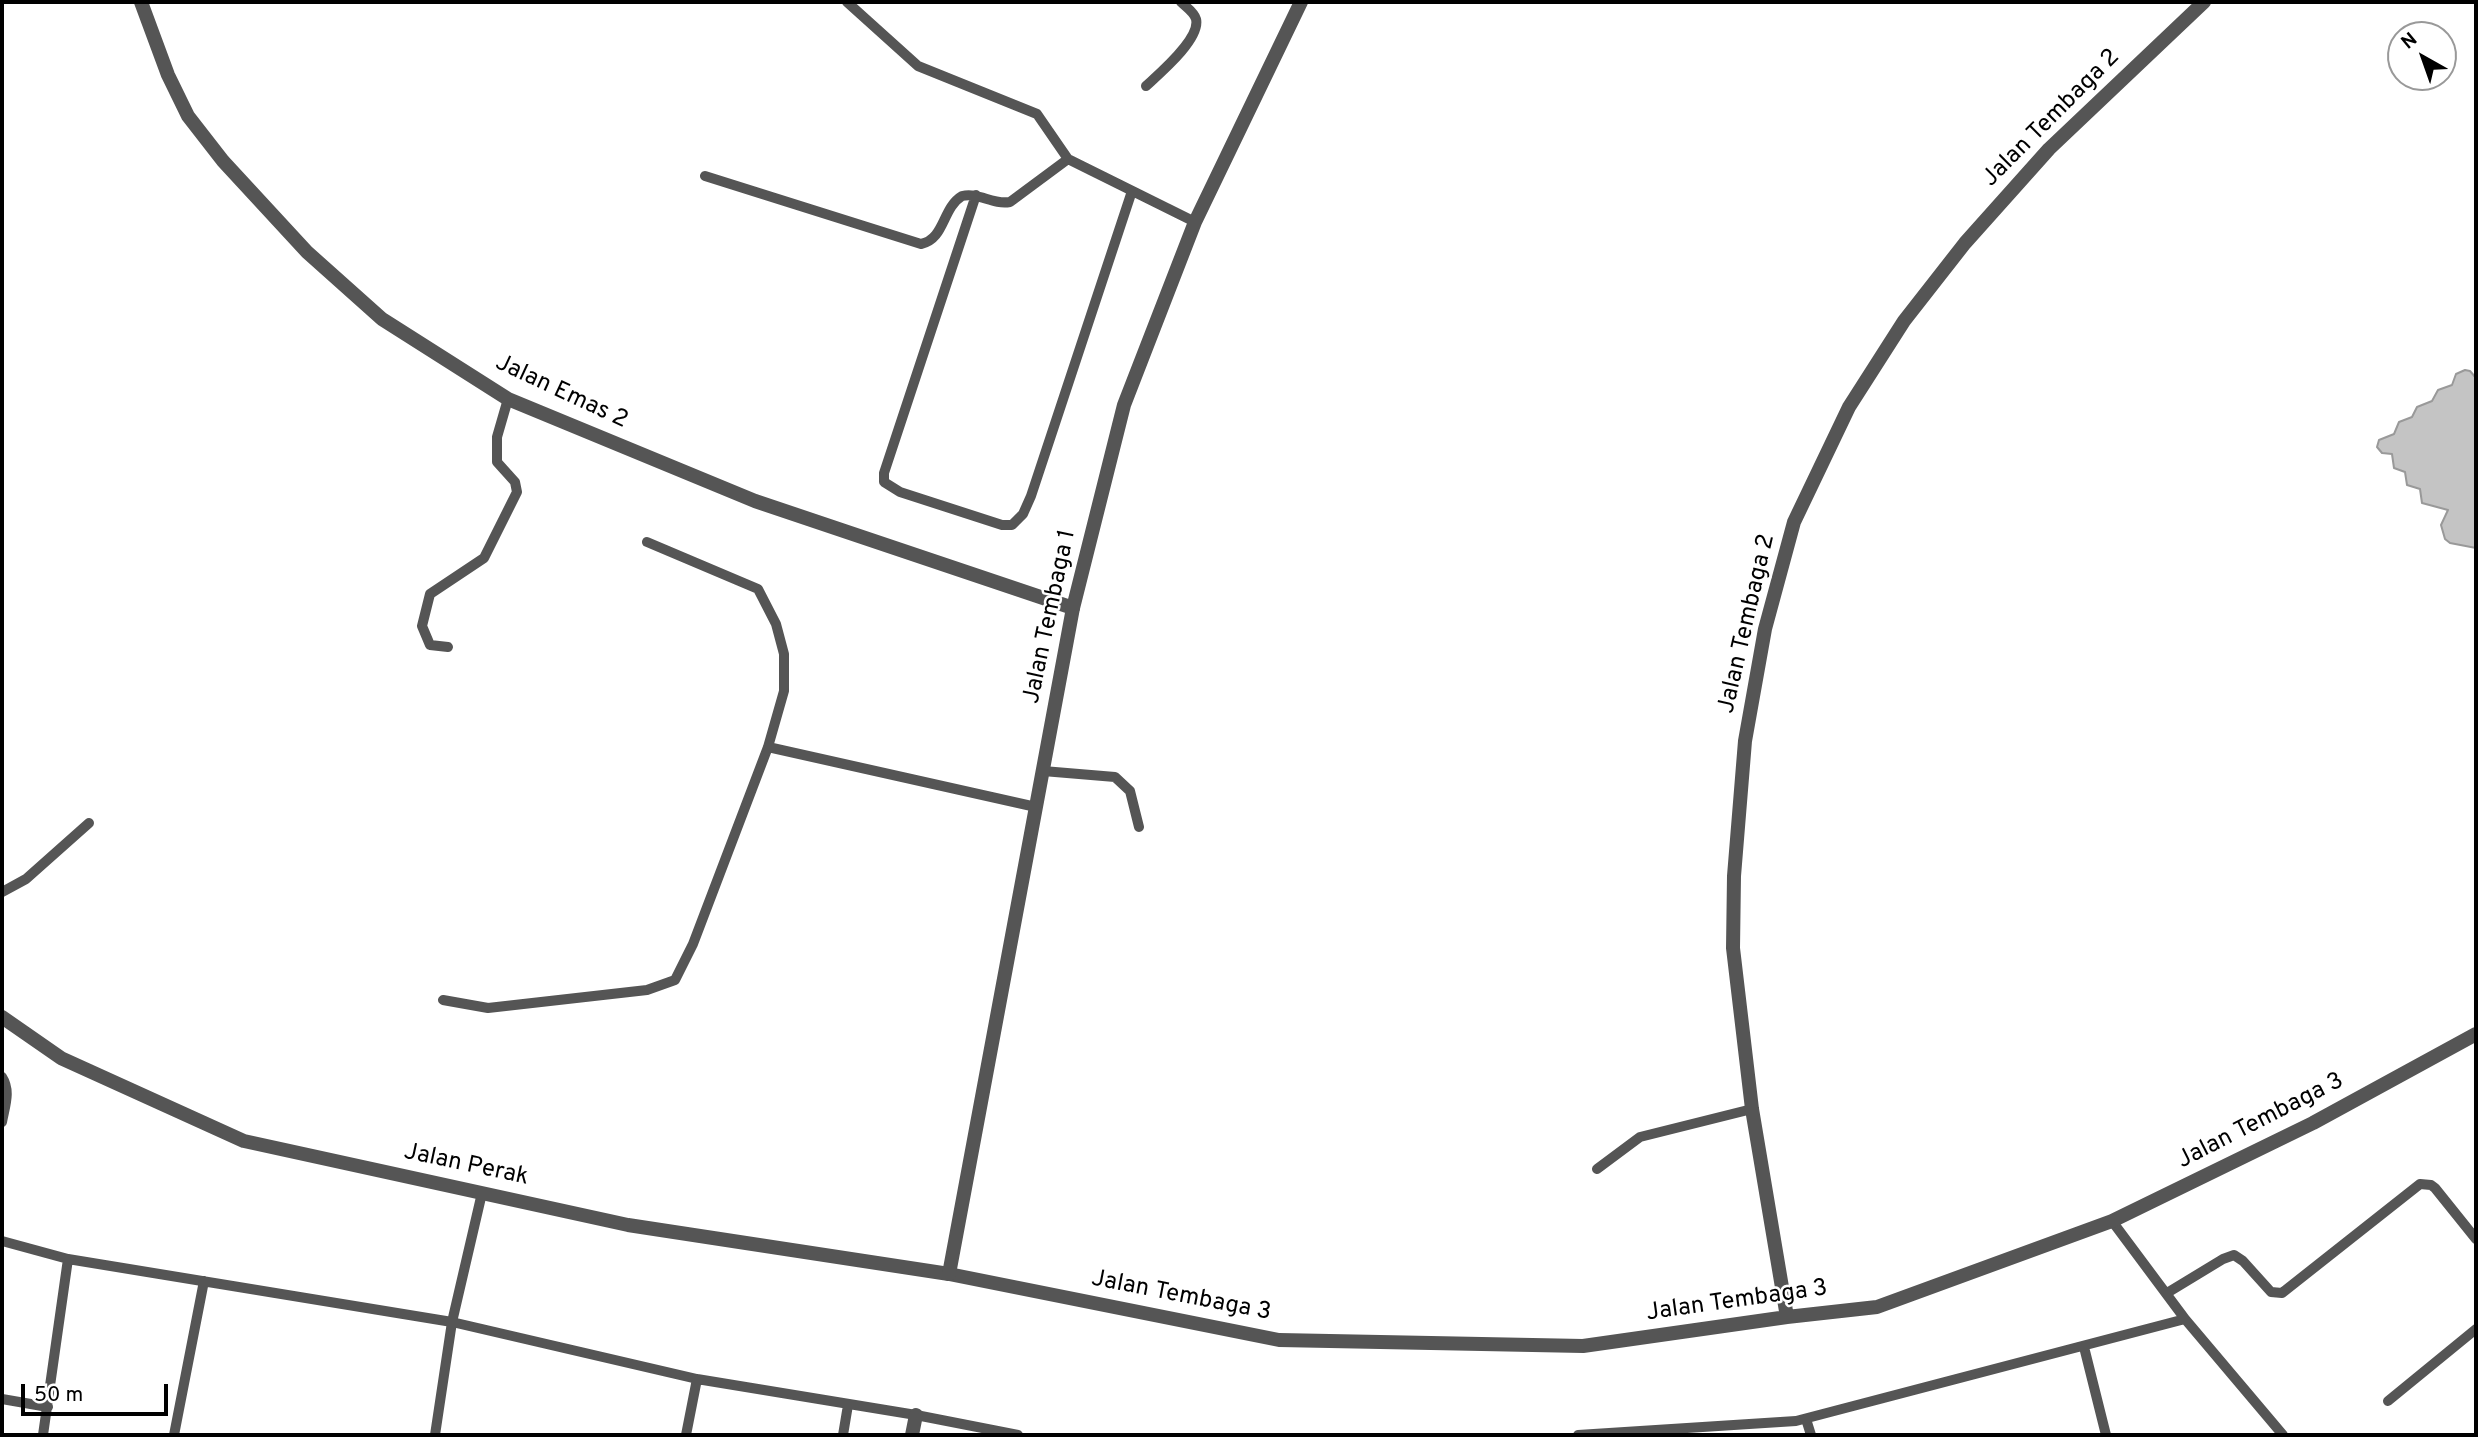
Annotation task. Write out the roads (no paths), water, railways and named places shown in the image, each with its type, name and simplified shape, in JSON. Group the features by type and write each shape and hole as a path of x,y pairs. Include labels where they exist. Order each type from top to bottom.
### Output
{"street":[{"name":"Jalan Emas 2","path":"141,2 168,75 188,116 223,162 307,252 382,319 508,400 755,501 1073,608"},
{"name":"Jalan Tembaga 1","path":"949,1274 1073,608 1125,405 1195,222 1301,2"},
{"name":"Jalan Tembaga 2","path":"1787,1317 1752,1109 1733,948 1734,876 1745,741 1765,629 1794,522 1849,407 1904,321 1965,243 2049,149 2204,2"},
{"name":"Jalan Perak","path":"2,1017 61,1058 244,1141 628,1225 949,1274"},
{"name":"Jalan Tembaga 3","path":"949,1274 1279,1340 1583,1346 1877,1307 2112,1221 2313,1123 2476,1034"},
{"path":"912,1435 916,1415"}],"lane":[{"path":"847,2 918,66 1037,114 1068,159 1195,222"},
{"path":"1146,86 1181,52 1194,30 1195,16 1181,2"},
{"path":"705,176 920,244 934,239 956,200 962,196 976,195 1000,203 1010,202 1068,159"},
{"path":"976,195 887,464 884,482 900,492 1002,525 1012,525 1023,514 1031,496 1132,191"},
{"path":"447,648 430,645 422,626 430,594 484,558 517,492 515,482 496,463 497,437 508,400"},
{"path":"443,1000 488,1008 647,990 675,979 693,944 768,747 784,691 784,654 776,624 758,589 647,542"},
{"path":"768,747 1036,807"},
{"path":"1043,771 1115,777 1130,790 1139,827"},
{"path":"2,892 26,879 89,823"},
{"path":"2,1077 7,1087 2,1122"},
{"path":"1597,1169 1640,1137 1752,1109"},
{"path":"2167,1293 2234,1255 2243,1261 2271,1292 2282,1293 2420,1184 2435,1188 2476,1239"},
{"path":"435,1435 452,1322 482,1193"},
{"path":"2112,1221 2185,1319 2283,1435"},
{"path":"2,1241 68,1259 452,1322 697,1380 916,1415 1018,1435"},
{"path":"43,1435 68,1259"},
{"path":"174,1435 204,1281"},
{"path":"1578,1435 1708,1431 1796,1422 2185,1319"},
{"path":"2388,1401 2476,1329"},
{"path":"2084,1347 2106,1435"},
{"path":"686,1435 697,1380"},
{"path":"2,1399 48,1407"},
{"path":"843,1435 848,1405"},
{"path":"1807,1419 1811,1435"}]}
